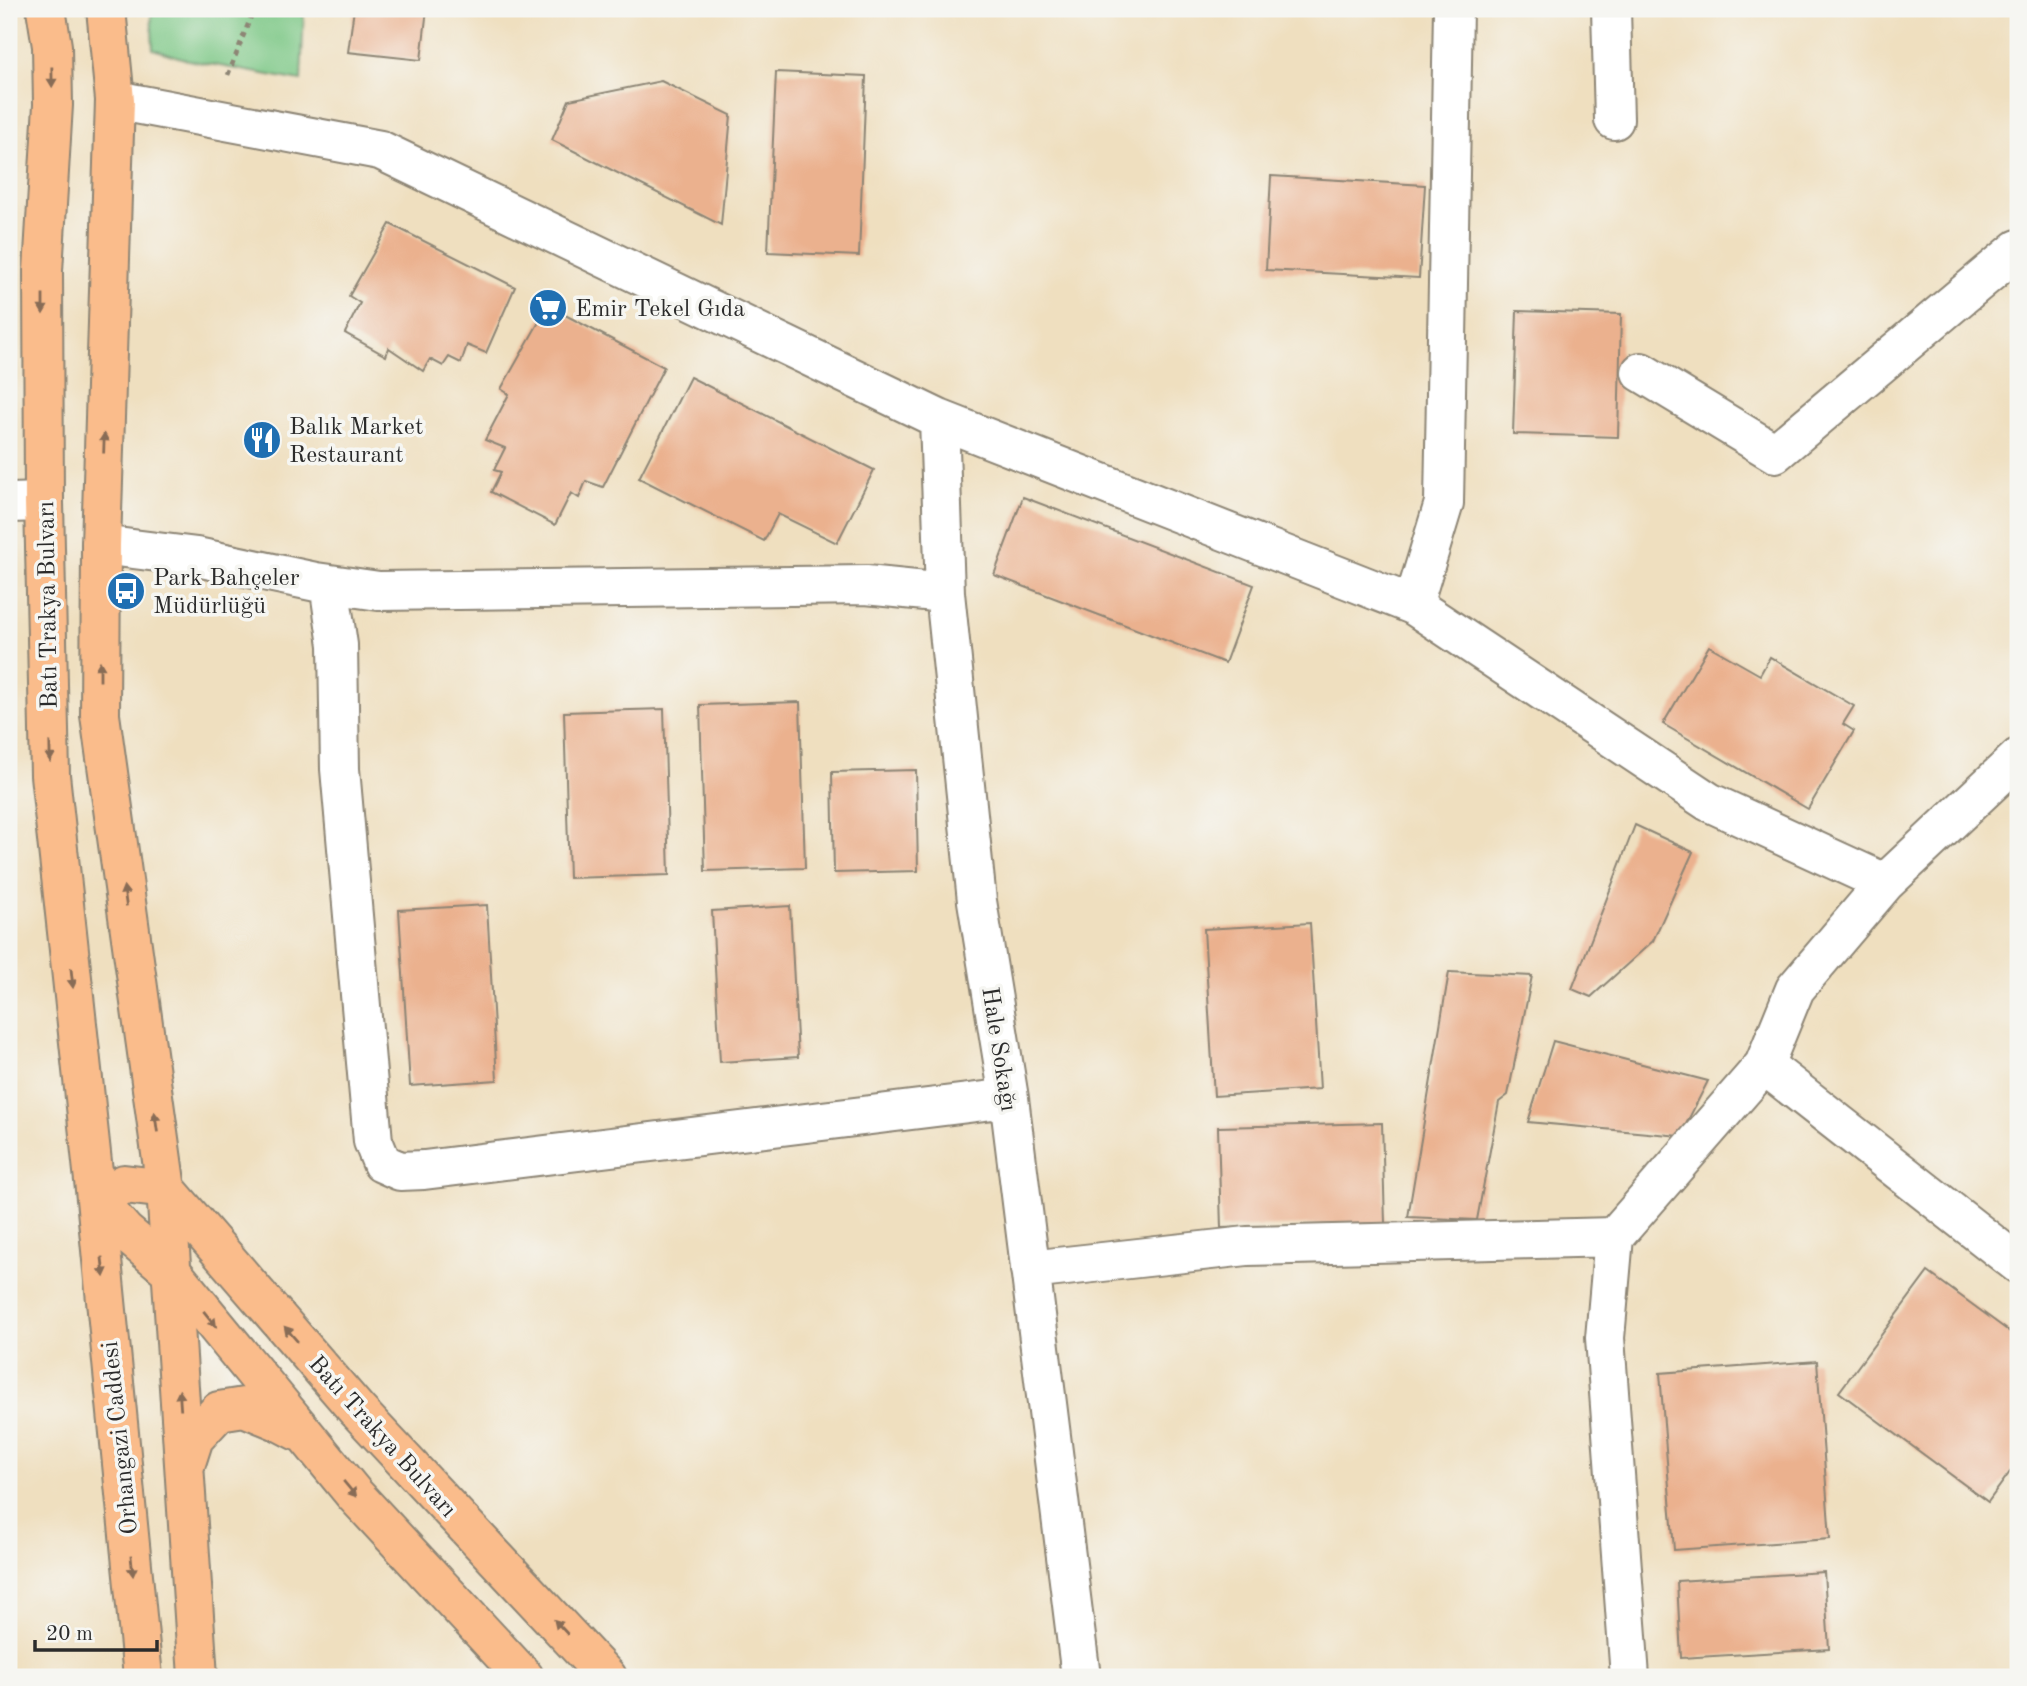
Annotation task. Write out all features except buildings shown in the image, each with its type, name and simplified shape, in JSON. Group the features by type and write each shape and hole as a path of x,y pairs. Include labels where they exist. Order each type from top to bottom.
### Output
{"main road":[{"name":"Batı Trakya Bulvarı","path":"46,9 52,46 53,105 26,502 50,775 96,1199"},
{"name":"Batı Trakya Bulvarı","path":"106,9 115,100 101,545 100,715 166,1189 172,1272"},
{"path":"166,1189 124,1184 96,1199 125,1232 172,1272 354,1494 524,1677"},
{"name":"Batı Trakya Bulvarı","path":"166,1189 358,1410 607,1677"},
{"name":"Orhangazi Caddesi","path":"96,1199 143,1677"},
{"path":"172,1272 198,1677"},
{"path":"184,1468 194,1438 219,1411 244,1407 278,1421 306,1437"}],"street":[{"path":"1413,606 1444,503 1453,9"},
{"path":"1611,9 1614,120"},
{"path":"115,100 380,150 939,419 1413,606 1709,802 1885,883"},
{"path":"1641,372 1775,453 2018,249"},
{"name":"Hale Sokağı","path":"939,419 945,593 977,901 1009,1098 1081,1677"},
{"path":"101,545 197,557 379,592 866,585 945,593"},
{"path":"329,584 338,645 340,769 373,1141 382,1163 400,1171 424,1170 1009,1098"},
{"path":"1630,1677 1605,1338 1614,1237 1764,1065 1795,989 1885,883 2018,758"},
{"path":"1764,1065 2018,1264"},
{"path":"1030,1270 1247,1246 1614,1237"}],"path":[{"path":"244,9 250,18"},
{"path":"228,75 254,9"}],"green space":[{"path":"151,9 304,9 301,81 188,60 153,49"}],"place":[{"name":"Emir Tekel Gıda","path":"548,308"},
{"name":"Balık Market Restaurant","path":"262,440"},
{"name":"Park Bahçeler Müdürlüğü","path":"126,591"}]}
